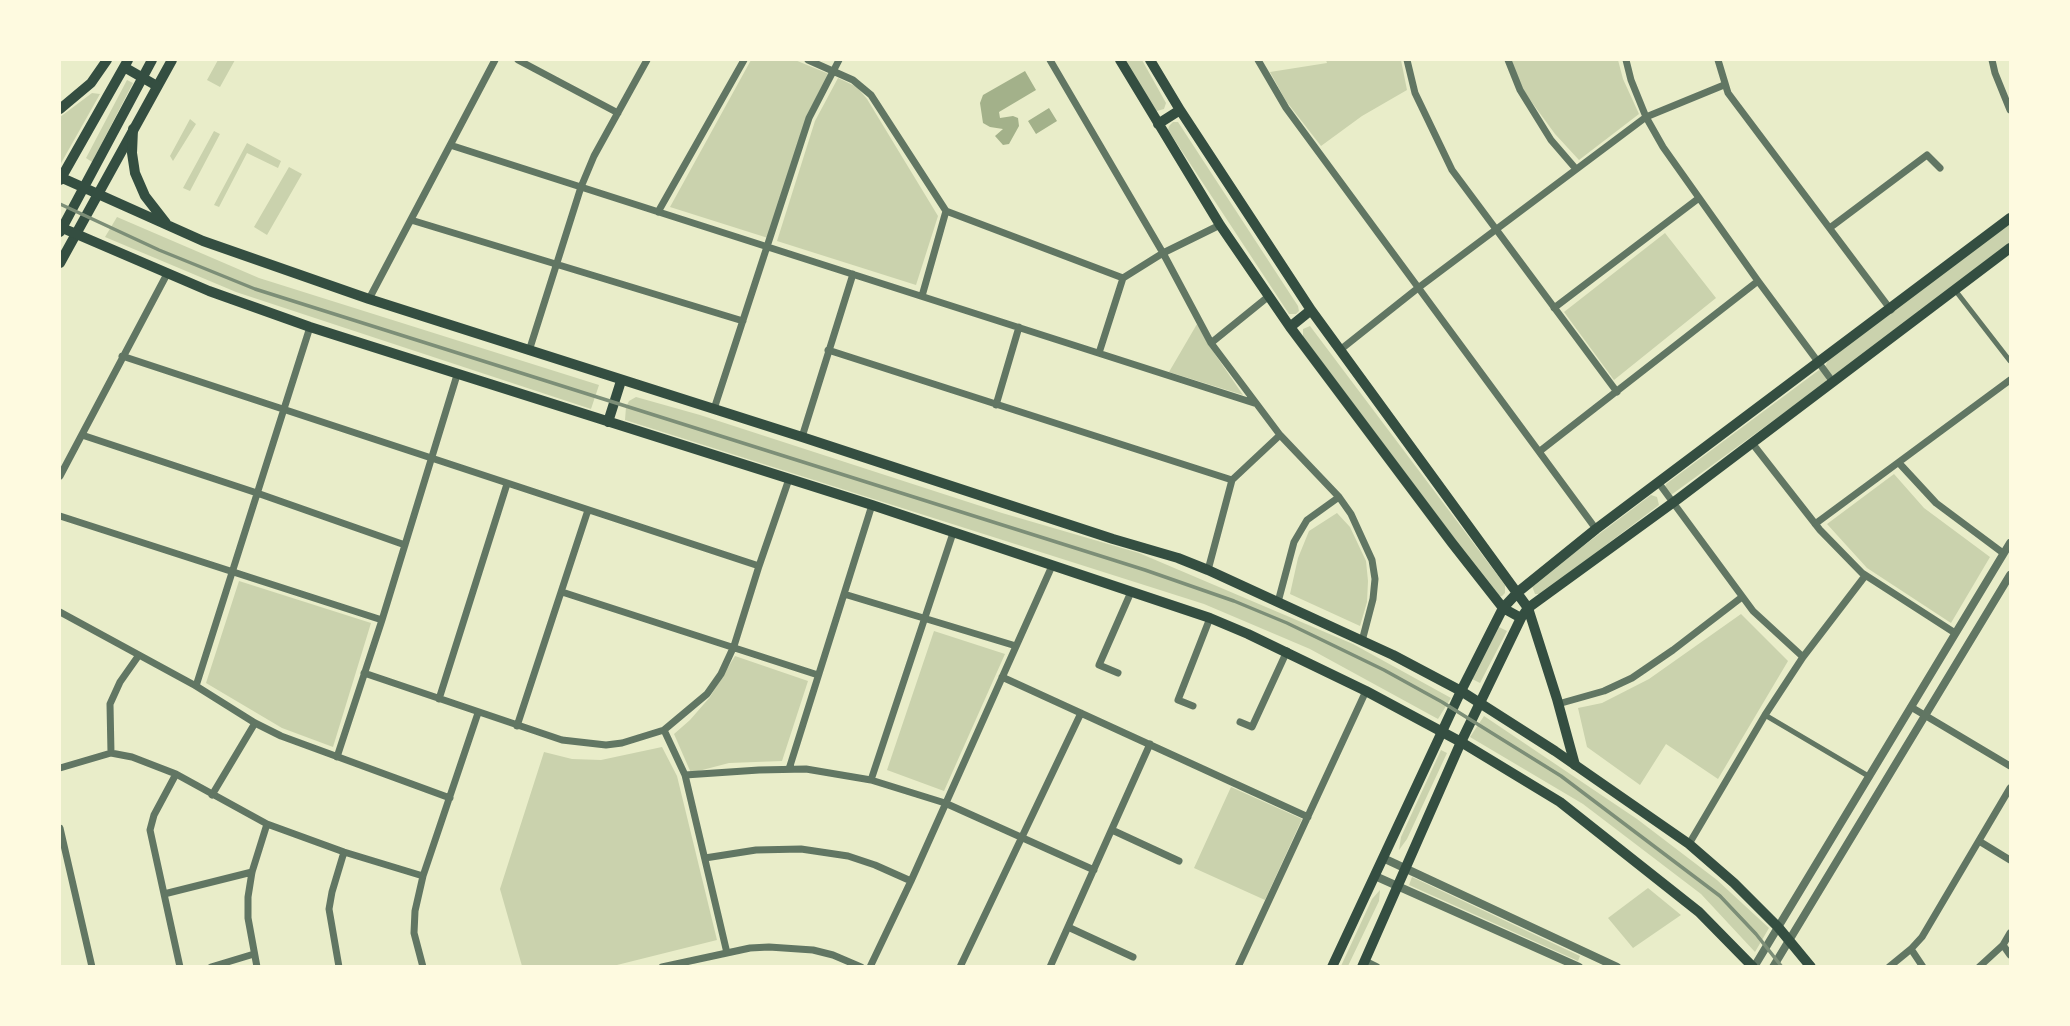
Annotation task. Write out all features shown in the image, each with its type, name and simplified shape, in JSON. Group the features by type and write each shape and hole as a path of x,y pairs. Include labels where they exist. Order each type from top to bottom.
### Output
{"main road":[{"path":"60,109 91,83 107,60"},
{"path":"152,60 60,229 209,291 310,327 872,505 1210,618 1287,651 1461,742 1565,805 1688,903 1754,967"},
{"path":"60,263 172,60"},
{"path":"1120,60 1220,225 1290,327 1503,608 1521,618"},
{"path":"1150,60 1311,310 1528,608 1575,765"},
{"path":"157,86 142,78 126,63 60,178 203,240 369,299 802,437 980,497 1178,558 1208,570 1362,641 1461,691 1575,765 1689,844 1779,927 1811,967"},
{"path":"1158,124 1180,110"},
{"path":"133,128 132,153 135,173 145,196 168,225"},
{"path":"1332,967 1461,691 1503,608 1518,592 1596,529 2011,218"},
{"path":"1363,964 1479,702 1528,608 2011,248"},
{"path":"1290,327 1311,310"},
{"path":"607,422 621,381"}],"street":[{"path":"369,299 495,60"},
{"path":"519,60 618,113"},
{"path":"529,351 581,187 594,156 647,60"},
{"path":"658,212 744,60"},
{"path":"808,60 853,80 871,95 946,211 1122,278"},
{"path":"715,409 809,118 839,60"},
{"path":"1050,60 1163,253 1211,343 1280,435 1339,496 1357,526 1373,560 1375,579 1373,600 1362,641"},
{"path":"1258,60 1286,108 1596,529"},
{"path":"1407,60 1415,93 1452,170 1617,392"},
{"path":"1508,60 1520,90 1550,140 1576,169"},
{"path":"1626,60 1646,117 1663,148 1833,382"},
{"path":"1718,60 1728,93 1891,310"},
{"path":"1992,60 2010,106"},
{"path":"1340,350 1646,117 1724,85"},
{"path":"450,145 1254,403"},
{"path":"1831,227 1927,155 1940,168"},
{"path":"1554,307 1699,198"},
{"path":"922,296 946,211"},
{"path":"411,219 743,321"},
{"path":"1099,353 1122,278 1163,253 1220,225"},
{"path":"60,476 167,274"},
{"path":"802,437 853,274"},
{"path":"1539,451 1758,281"},
{"path":"1955,290 2011,361"},
{"path":"1211,343 1269,296"},
{"path":"196,686 310,327"},
{"path":"996,405 1019,327"},
{"path":"828,350 1232,480"},
{"path":"122,356 759,566"},
{"path":"337,757 457,375"},
{"path":"1815,524 2011,380"},
{"path":"82,435 405,545"},
{"path":"1208,570 1232,480 1280,435"},
{"path":"1752,443 1815,524 1865,576 1955,633"},
{"path":"1899,463 1936,503 2003,553"},
{"path":"364,673 562,740 606,745 664,730 707,694 721,674 734,646 789,479"},
{"path":"1658,482 1742,597 1777,635 1803,657"},
{"path":"439,699 507,484"},
{"path":"1278,602 1294,542 1307,520 1339,496"},
{"path":"789,769 872,505"},
{"path":"517,726 588,510"},
{"path":"60,516 382,620"},
{"path":"871,780 953,533"},
{"path":"1754,967 2003,553 2011,544"},
{"path":"870,967 1052,566"},
{"path":"1773,967 2011,575"},
{"path":"1689,844 1765,715 1803,657 1865,576"},
{"path":"562,592 818,675"},
{"path":"1118,673 1098,665 1131,592"},
{"path":"844,594 1016,646"},
{"path":"1558,704 1604,691 1632,678 1742,597"},
{"path":"60,612 281,736 450,798"},
{"path":"1193,706 1178,700 1210,618"},
{"path":"1240,722 1252,727 1287,651"},
{"path":"111,753 110,704 120,682 139,655"},
{"path":"1002,677 1308,817"},
{"path":"1238,967 1366,691"},
{"path":"1911,707 2011,765"},
{"path":"423,967 414,922 423,876 478,713"},
{"path":"960,967 1081,713"},
{"path":"1765,715 1870,777"},
{"path":"212,795 255,723"},
{"path":"664,730 685,775 727,953"},
{"path":"1050,967 1150,744"},
{"path":"60,768 111,753 155,764 267,824 344,852 423,876"},
{"path":"685,775 789,769 871,780 945,803 1094,870"},
{"path":"176,775 150,825 150,839 180,967"},
{"path":"1889,967 1922,937 2011,788"},
{"path":"257,967 248,918 252,872 267,824"},
{"path":"60,828 92,967"},
{"path":"1111,830 1179,861"},
{"path":"1979,841 2011,860"},
{"path":"705,858 756,850 801,849 848,856 875,864 911,881"},
{"path":"339,967 329,909 344,852"},
{"path":"1383,858 1618,967"},
{"path":"164,894 252,872"},
{"path":"1375,876 1579,967"},
{"path":"1068,927 1133,957"},
{"path":"1979,967 2003,945 2011,933"},
{"path":"2003,945 2011,955"},
{"path":"662,967 750,948 791,947 833,955 861,967"},
{"path":"1911,949 1923,967"},
{"path":"211,967 254,954"},
{"path":"1595,967 1599,958"},
{"path":"1363,964 1377,967"}],"shaded area":[{"path":"218,60 235,60 220,87 207,80"},
{"path":"751,60 795,60 829,74 808,113 768,238 670,207"},
{"path":"1126,60 1142,60 1166,103 1164,109 1154,109"},
{"path":"1326,60 1401,60 1407,90 1362,116 1321,146 1286,101 1270,72 1327,63"},
{"path":"1511,60 1618,60 1623,79 1639,114 1579,160 1555,134 1520,86"},
{"path":"1025,71 1036,90 999,112 1000,118 1018,118 1019,126 1009,144 1003,145 995,136 1003,129 983,123 980,103 983,95"},
{"path":"838,78 857,87 867,99 938,216 916,285 777,241 815,121"},
{"path":"127,80 133,83 92,162 86,158"},
{"path":"92,93 100,94 60,165 60,117"},
{"path":"1049,108 1057,121 1036,134 1028,121"},
{"path":"190,119 196,124 173,161 170,156"},
{"path":"1173,122 1178,122 1298,306 1299,311 1296,314 1289,314 1168,130"},
{"path":"214,131 220,134 190,191 183,188"},
{"path":"247,143 281,161 278,168 247,153 219,207 214,205"},
{"path":"289,167 302,174 267,235 254,227"},
{"path":"117,217 259,278 599,385 591,409 236,292 105,237"},
{"path":"2010,221 2010,246 1833,376 1825,367 1828,360"},
{"path":"1665,233 1716,298 1614,380 1564,312"},
{"path":"1197,324 1208,344 1243,395 1169,372"},
{"path":"1310,326 1505,585 1505,593 1502,596 1498,597 1303,337 1303,329"},
{"path":"1819,370 1824,372 1827,379 1825,383 1671,495 1665,487 1666,484"},
{"path":"636,397 700,415 1002,513 1139,553 1353,644 1451,698 1438,719 1310,649 1204,604 625,420 626,407 629,401"},
{"path":"1894,474 1924,508 1990,557 1951,623 1867,568 1827,524"},
{"path":"1651,495 1657,497 1659,505 1541,594 1535,594 1532,586 1534,583"},
{"path":"1337,513 1350,527 1366,561 1367,602 1360,626 1290,594 1298,558 1309,531"},
{"path":"239,581 371,623 333,747 282,728 206,683"},
{"path":"1741,614 1788,661 1718,779 1666,744 1640,785 1587,747 1578,708 1602,703 1649,679"},
{"path":"1499,627 1507,631 1480,683 1472,679"},
{"path":"934,631 1005,654 944,791 887,770"},
{"path":"735,656 808,681 782,761 729,763 691,773 674,734 710,697"},
{"path":"1484,716 1637,819 1717,880 1769,928 1755,952 1701,894 1583,804 1470,737"},
{"path":"662,747 677,776 717,940 613,966 522,966 500,889 544,752 572,759 601,760"},
{"path":"1441,750 1447,753 1407,839 1399,850 1401,837"},
{"path":"1231,787 1302,819 1265,900 1194,868"},
{"path":"1412,877 1580,956 1578,961 1409,885"},
{"path":"1648,888 1681,915 1633,948 1608,918"},
{"path":"1380,890 1379,901 1348,966 1341,966 1372,899"}],"railway":[{"path":"60,204 159,250 255,289 1145,570 1287,623 1384,670 1442,702 1561,776 1720,896 1756,934 1782,967"}]}
